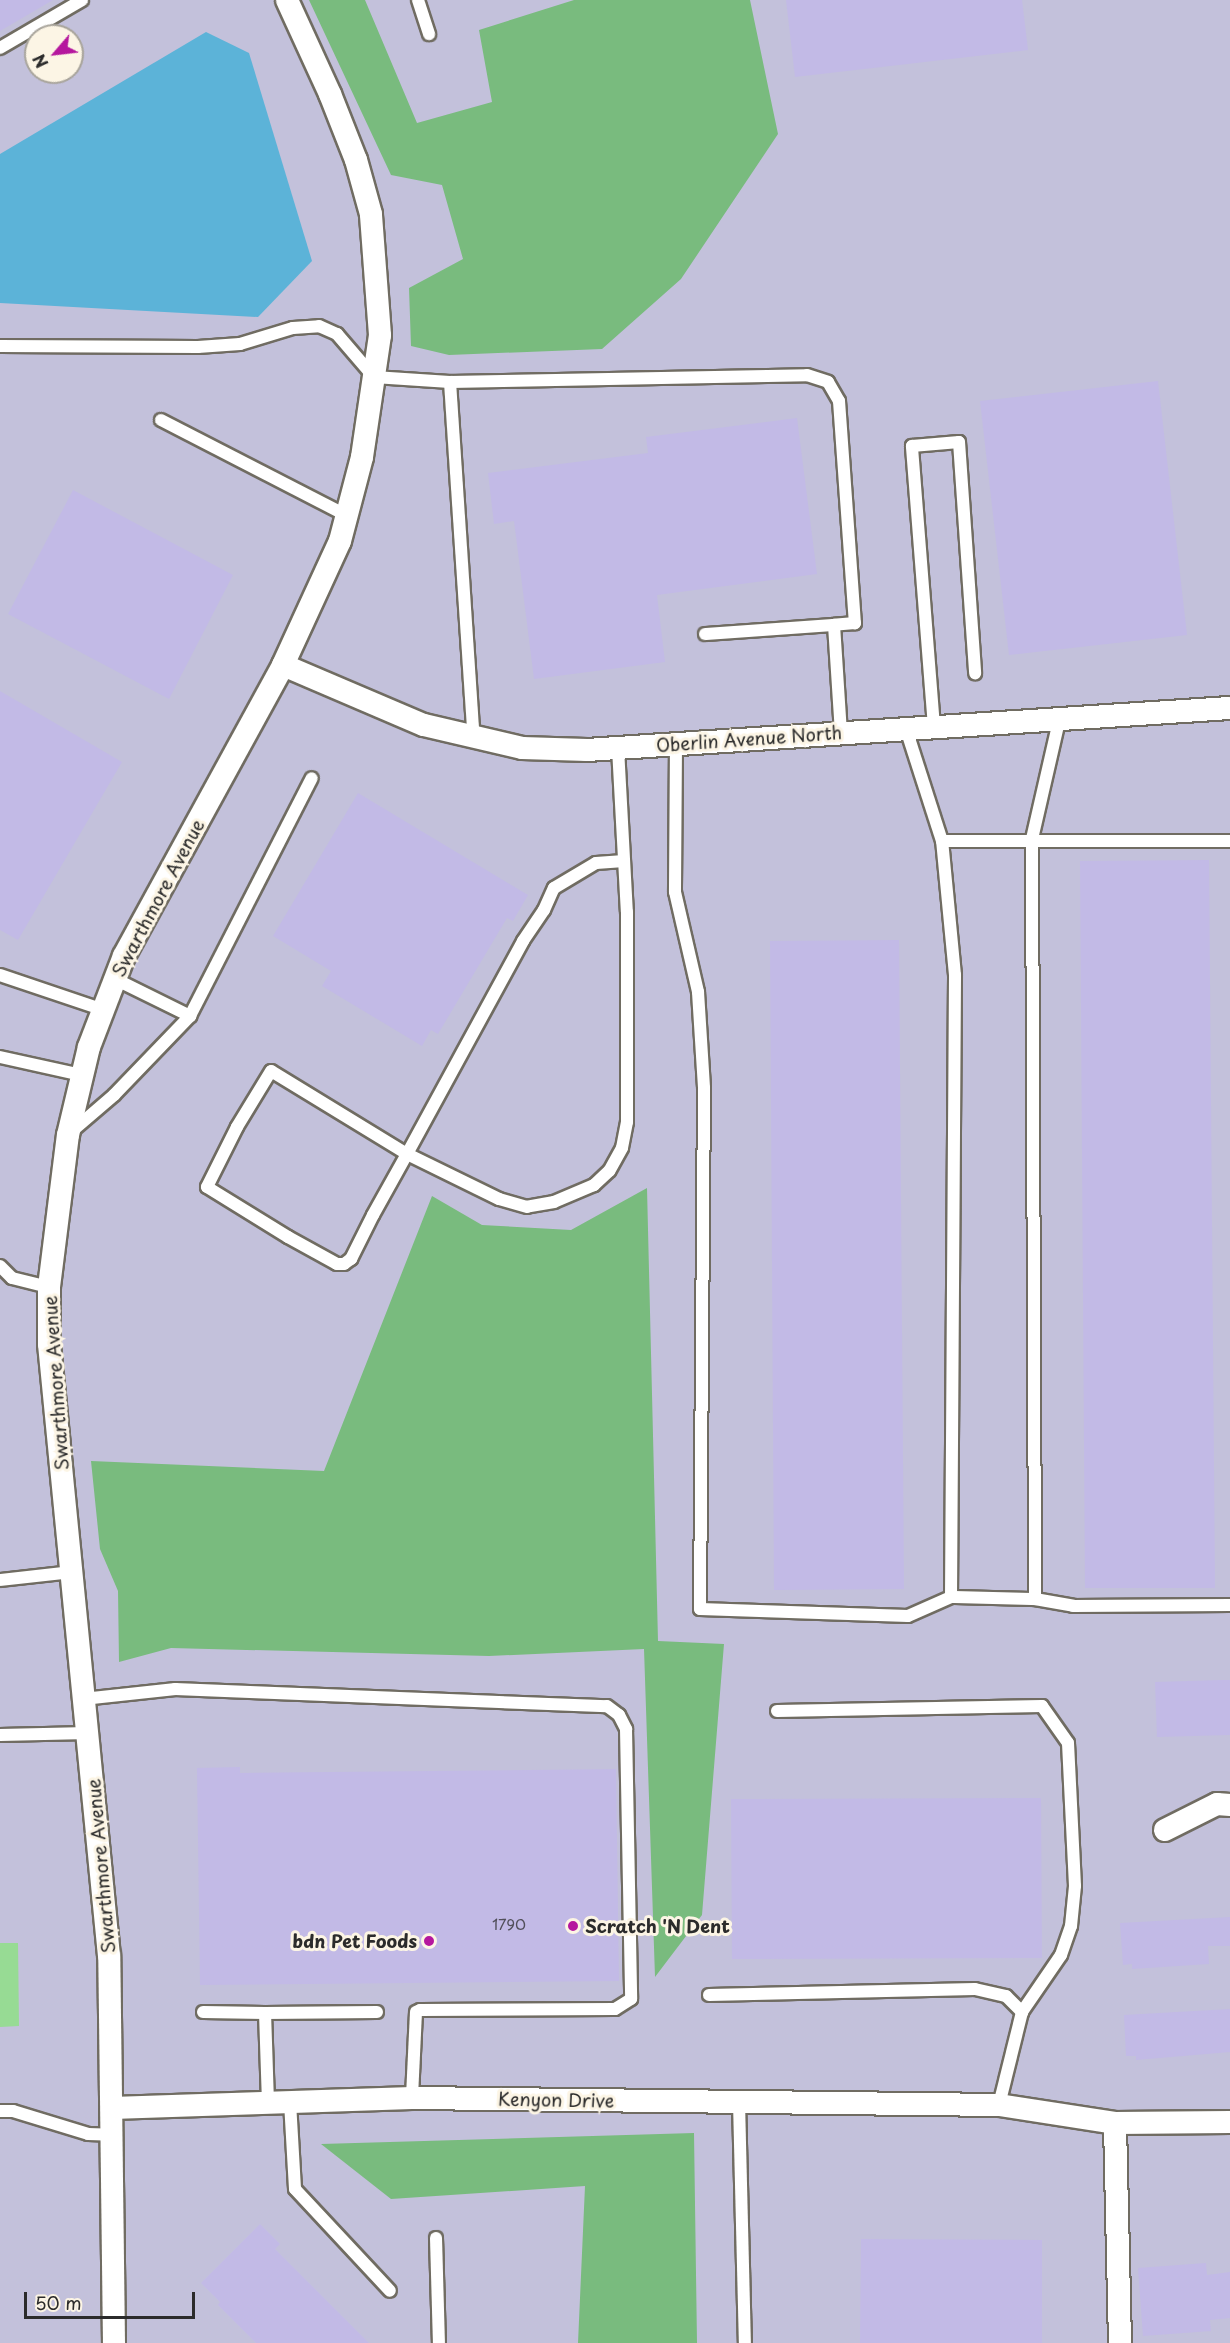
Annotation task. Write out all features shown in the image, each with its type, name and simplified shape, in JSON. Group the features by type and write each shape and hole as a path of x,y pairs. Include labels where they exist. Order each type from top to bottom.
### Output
{"street":[{"name":"Swarthmore Avenue","path":"114,2343 110,1956 50,1344 49,1287 68,1135 82,1075 115,979 283,665 340,541 362,457 380,335 371,214 356,160 330,94 287,0"},
{"name":"Oberlin Avenue North","path":"283,665 424,725 474,739 522,748 618,748 1059,721 1230,708"},
{"path":"1165,1830 1217,1804 1230,1805"},
{"name":"Kenyon Drive","path":"112,2108 412,2098 999,2105 1115,2123 1230,2122"},
{"path":"1115,2123 1120,2343"}],"lane":[{"path":"0,48 82,0"},
{"path":"418,0 429,34"},
{"path":"0,346 198,347 240,344 293,328 319,326 337,334 374,377 450,382 807,375 828,382 839,401 855,623 705,634"},
{"path":"450,382 474,739"},
{"path":"161,420 346,515"},
{"path":"934,727 912,446 959,442 975,673"},
{"path":"834,625 841,733"},
{"path":"1035,1599 1032,839 1059,721"},
{"path":"906,729 942,841 955,975 951,1597"},
{"path":"676,744 675,892 698,992 704,1088 700,1609 908,1616 951,1597 1035,1599 1073,1606 1230,1605"},
{"path":"618,748 624,861 627,1122 622,1148 609,1171 594,1185 573,1197 527,1207 499,1199 407,1155 271,1071 220,1158 207,1187 288,1237 337,1264 344,1264 407,1155 554,888 596,863 624,861"},
{"path":"68,1135 114,1095 190,1016 312,778"},
{"path":"942,841 1032,839 1230,841"},
{"path":"0,975 104,1010"},
{"path":"115,979 190,1016"},
{"path":"0,1057 82,1075"},
{"path":"0,1266 12,1278 49,1287"},
{"path":"0,1580 71,1572"},
{"path":"83,1699 175,1689 607,1706 619,1715 626,1730 630,1999 615,2009 420,2010 416,2012 412,2098"},
{"path":"777,1711 1042,1706 1068,1743 1075,1886 1071,1926 1061,1955 1022,2012 999,2105"},
{"path":"0,1735 88,1733"},
{"path":"709,1995 975,1989 1006,1996 1022,2012"},
{"path":"203,2012 378,2012"},
{"path":"265,2013 295,2189 390,2291"},
{"path":"739,2102 744,2343"},
{"path":"0,2111 13,2110 88,2134 111,2135"},
{"path":"436,2238 439,2343"}],"shaded area":[{"path":"0,0 1230,0 1230,2343 0,2343"}],"green space":[{"path":"309,0 365,0 417,123 492,102 479,30 574,0 750,0 778,134 681,279 602,349 449,355 411,346 409,288 463,259 442,185 391,175"},
{"path":"647,1188 658,1641 724,1644 702,1915 655,1977 644,1649 489,1656 171,1648 119,1662 118,1591 100,1549 91,1461 324,1471 432,1196 482,1225 571,1230"},
{"path":"0,1943 18,1943 19,2026 0,2027"},
{"path":"694,2133 697,2343 578,2343 585,2186 391,2199 321,2144"}],"water":[{"path":"206,32 249,53 312,261 258,317 0,303 0,154"}],"building":[{"path":"0,0 53,0 0,31"},
{"path":"786,0 1022,0 1028,50 795,77"},
{"path":"1158,381 1187,635 1009,655 980,401"},
{"path":"797,418 817,574 657,595 665,662 534,679 514,521 494,524 488,473 648,453 646,437"},
{"path":"73,490 233,575 169,699 8,614"},
{"path":"0,691 122,762 18,940 0,930"},
{"path":"358,793 528,895 513,921 507,918 438,1034 431,1030 422,1046 322,986 331,971 273,936"},
{"path":"1209,860 1215,1588 1085,1588 1080,861"},
{"path":"899,940 904,1589 774,1590 770,941"},
{"path":"1230,1680 1230,1735 1157,1737 1155,1682"},
{"path":"240,1767 240,1773 616,1769 619,1981 200,1985 197,1768"},
{"path":"1041,1798 1042,1958 732,1959 731,1799"},
{"path":"1230,1917 1230,1946 1208,1946 1209,1964 1132,1969 1132,1964 1123,1965 1120,1923"},
{"path":"1230,2009 1230,2052 1136,2060 1136,2056 1126,2056 1124,2015"},
{"path":"260,2224 280,2244 275,2249 369,2343 256,2343 218,2305 220,2302 201,2283"},
{"path":"861,2239 1042,2240 1042,2343 860,2343"},
{"path":"1206,2263 1207,2275 1230,2272 1230,2318 1210,2320 1211,2331 1143,2336 1138,2268"}],"place":[{"name":"Scratch 'N Dent","path":"573,1926"},
{"name":"bdn Pet Foods","path":"429,1941"}]}
